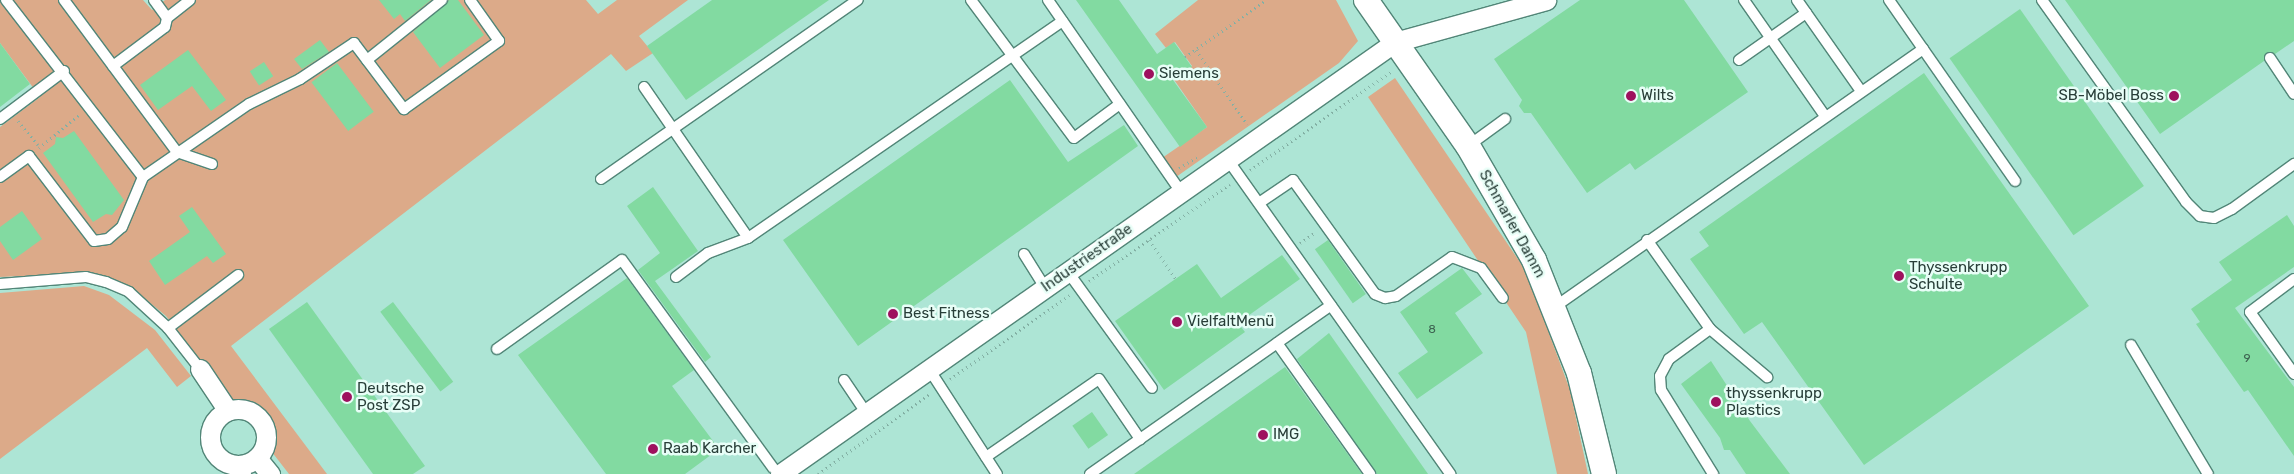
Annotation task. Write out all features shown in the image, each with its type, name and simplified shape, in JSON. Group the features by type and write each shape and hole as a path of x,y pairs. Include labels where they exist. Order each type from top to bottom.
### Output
{"street":[{"name":"Schmarler Damm","path":"1366,0 1468,146 1512,217 1556,306 1595,428 1604,474"},
{"name":"Industriestraße","path":"777,471 866,413 1258,138 1402,51 1546,0"},
{"path":"200,369 228,411"},
{"path":"228,411 247,411 261,421 266,438 257,458 242,470 222,460 212,446 212,428 228,411"},
{"path":"257,458 270,474"}],"lane":[{"path":"6,0 64,71 143,177"},
{"path":"64,0 177,152 212,164"},
{"path":"154,0 167,18"},
{"path":"113,66 165,28 167,18 190,0"},
{"path":"367,60 442,0"},
{"path":"0,178 29,156 94,241 108,239 122,227 143,177 177,152 354,43 404,109 499,41 470,0"},
{"path":"601,180 858,0"},
{"path":"971,0 1074,138 1120,104"},
{"path":"1048,0 1181,192"},
{"path":"1744,0 1825,116"},
{"path":"1797,0 1861,91"},
{"path":"1889,0 2015,181"},
{"path":"2042,0 2186,202 2200,216 2214,218 2232,209 2294,164"},
{"path":"1739,60 1806,14"},
{"path":"676,276 708,253 748,238 1062,21"},
{"path":"1556,306 1647,240 1923,49"},
{"path":"2270,58 2294,94"},
{"path":"0,119 64,71"},
{"path":"644,87 748,238"},
{"path":"1468,146 1505,119"},
{"path":"1228,160 1450,474"},
{"path":"1259,203 1293,180 1375,294 1396,296 1452,257 1481,268 1503,298"},
{"path":"1647,240 1710,328 1767,377"},
{"path":"1024,254 1045,288"},
{"path":"497,349 622,260 777,471"},
{"path":"1068,272 1152,388"},
{"path":"168,328 238,275"},
{"path":"0,284 86,277 106,282 129,292 168,328 200,369"},
{"path":"2294,279 2250,312 2294,374"},
{"path":"1090,474 1331,305"},
{"path":"1710,328 1669,360 1660,376 1661,390 1713,474"},
{"path":"1277,343 1370,474"},
{"path":"2131,345 2208,474"},
{"path":"929,369 997,474"},
{"path":"986,457 1099,379 1140,439"},
{"path":"844,380 866,413"}],"path":[{"path":"1185,57 1266,0"},
{"path":"1196,50 1258,138"},
{"path":"818,474 940,386 1240,176 1402,51"},
{"path":"29,156 90,106"},
{"path":"11,111 40,148"},
{"path":"1292,249 1326,225"},
{"path":"1148,240 1176,279"}],"shaded area":[{"path":"0,0 143,0 152,10 165,0 586,0 598,14 617,0 688,0 639,36 653,53 626,71 611,54 231,346 327,474 289,474 166,316 132,288 94,273 0,277 0,127 40,97 0,43"},
{"path":"1198,0 1336,0 1358,41 1339,63 1176,177 1162,158 1207,127 1168,71 1177,77 1192,66 1175,42 1166,48 1155,34"},
{"path":"1395,78 1526,271 1570,390 1588,474 1557,474 1526,332 1368,97"},
{"path":"84,286 109,295 155,330 191,376 177,387 147,348 0,459 0,293"}],"building":[{"path":"379,0 431,0 405,21 400,14 394,19"},
{"path":"449,0 458,0 484,35 440,68 413,32"},
{"path":"712,0 829,0 686,100 647,46"},
{"name":"Siemens","path":"1076,0 1119,0 1157,54 1174,42 1192,67 1173,80 1207,127 1180,147"},
{"name":"Wilts","path":"1580,0 1684,0 1748,92 1635,170 1630,163 1587,193 1531,113 1524,113 1519,106 1522,100 1494,59"},
{"name":"SB-Möbel Boss","path":"2065,0 2294,0 2294,41 2275,54 2266,53 2264,61 2160,134"},
{"path":"2020,9 2144,186 2073,235 1950,58"},
{"path":"320,40 329,52 302,69 294,59"},
{"path":"0,43 30,84 0,107"},
{"path":"188,50 226,100 211,111 192,86 158,110 140,85"},
{"path":"264,62 273,76 259,86 250,71"},
{"path":"337,63 374,112 348,131 311,82"},
{"name":"Thyssenkrupp Schulte","path":"1924,73 2089,306 1864,465 1762,322 1744,334 1690,259 1709,246 1699,232"},
{"path":"1010,80 1068,162 1124,125 1138,146 858,346 783,240"},
{"path":"74,131 124,200 112,215 106,214 93,222 43,153 55,144 56,137 63,138"},
{"path":"653,187 698,251 655,281 711,357 705,362 638,270 660,253 627,206"},
{"path":"192,207 226,254 213,263 207,256 165,285 149,261 190,232 179,216"},
{"path":"22,211 42,239 13,260 0,241 0,227"},
{"path":"2287,215 2294,226 2294,267 2235,308 2294,387 2294,456 2248,390 2244,392 2196,324 2200,322 2191,309 2232,280 2219,262"},
{"path":"1328,240 1366,294 1353,303 1315,249"},
{"name":"VielfaltMenü","path":"1282,255 1300,279 1238,323 1245,332 1164,390 1115,321 1197,264 1221,298"},
{"path":"1462,268 1482,294 1455,313 1483,353 1417,399 1398,373 1428,352 1400,312"},
{"path":"627,278 694,370 672,386 719,449 685,474 606,474 518,355"},
{"name":"Deutsche Post ZSP","path":"307,302 425,466 413,474 373,474 269,329"},
{"path":"393,302 453,382 440,391 380,312"},
{"path":"1329,333 1428,474 1377,474 1297,359"},
{"name":"thyssenkrupp Plastics","path":"1711,361 1750,421 1790,474 1746,474 1730,450 1724,450 1720,438 1681,384"},
{"name":"IMG","path":"1285,367 1362,474 1134,474"},
{"path":"1092,412 1108,435 1088,449 1072,426"}],"place":[{"name":"Siemens","path":"1149,74"},
{"name":"Wilts","path":"1631,96"},
{"name":"SB-Möbel Boss","path":"2174,96"},
{"name":"Thyssenkrupp Schulte","path":"1899,276"},
{"name":"Best Fitness","path":"893,314"},
{"name":"VielfaltMenü","path":"1177,322"},
{"name":"Deutsche Post ZSP","path":"347,397"},
{"name":"thyssenkrupp Plastics","path":"1716,402"},
{"name":"IMG","path":"1263,435"},
{"name":"Raab Karcher","path":"653,449"}]}
